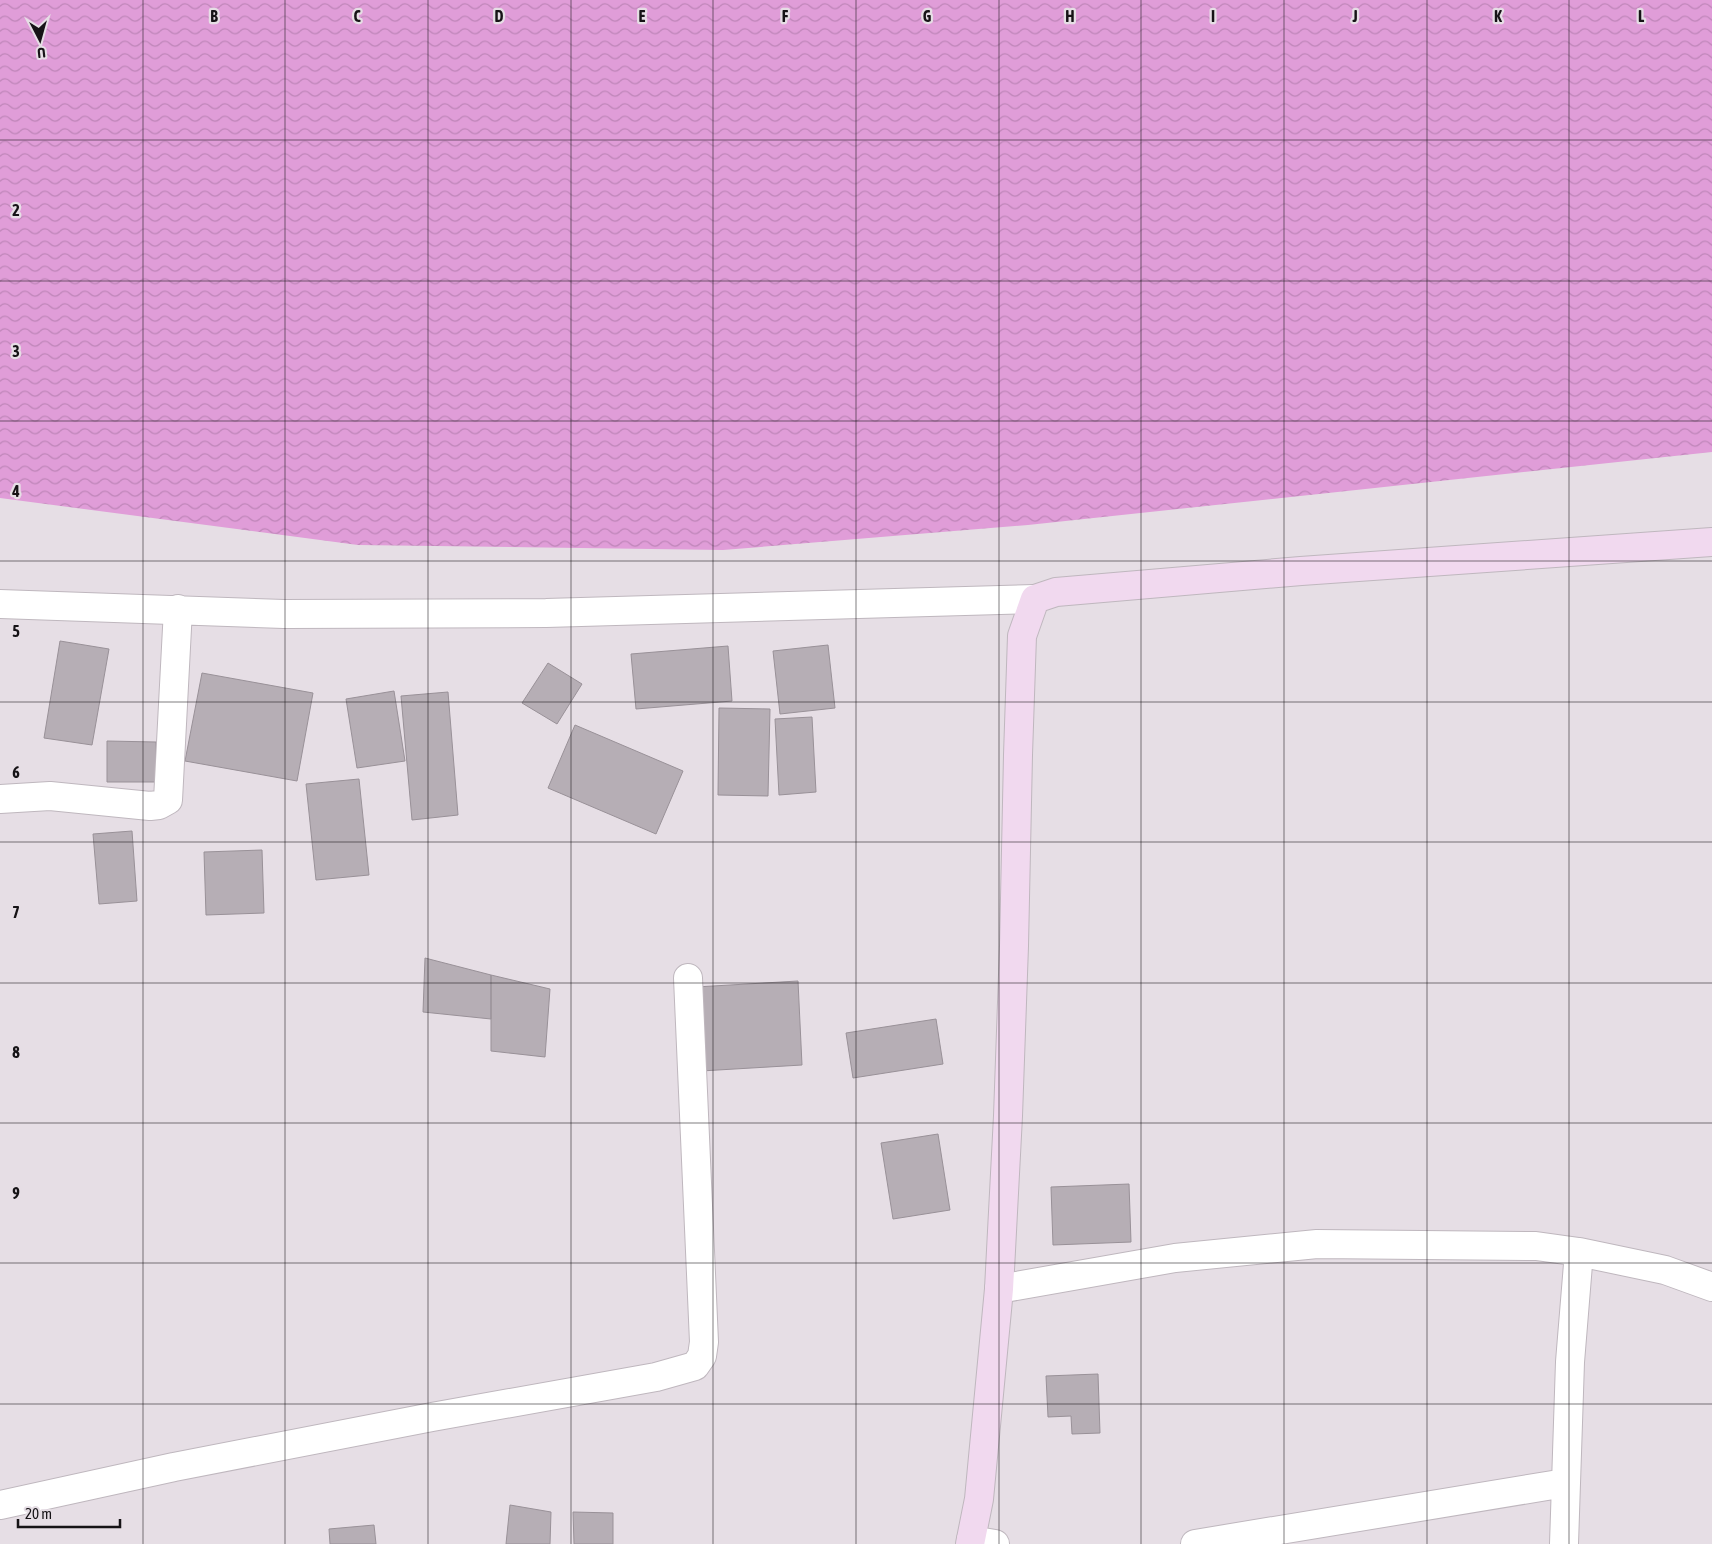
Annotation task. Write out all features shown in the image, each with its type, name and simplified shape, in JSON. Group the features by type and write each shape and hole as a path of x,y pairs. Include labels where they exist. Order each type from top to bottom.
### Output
{"main road":[{"path":"979,1543 979,1499 1000,1288 1014,956 1022,636 1035,599 1056,592 1281,572 1712,542"}],"street":[{"path":"0,604 284,614 546,613 1035,599"},
{"path":"0,799 50,796 150,806 164,803 168,800 178,609"},
{"path":"0,1504 212,1459 656,1377 695,1366 702,1356 704,1342 688,978"},
{"path":"1000,1288 1176,1258 1317,1244 1536,1246 1579,1252 1664,1270 1712,1287"},
{"path":"1564,1544 1570,1362 1579,1252"},
{"path":"1195,1544 1565,1483"}],"water":[{"path":"0,0 1712,0 1712,452 1028,525 723,550 358,545 0,498"}],"building":[{"path":"60,641 109,649 92,745 44,738"},
{"path":"828,645 835,708 780,714 773,651"},
{"path":"728,646 732,701 636,709 631,654"},
{"path":"548,663 582,684 557,724 522,703"},
{"path":"202,673 313,693 297,781 185,761"},
{"path":"394,691 405,761 357,768 346,699"},
{"path":"448,692 458,815 412,820 401,696"},
{"path":"719,708 770,709 768,796 718,795"},
{"path":"812,717 816,792 779,795 775,719"},
{"path":"575,725 683,771 656,834 548,788"},
{"path":"107,741 156,742 156,782 107,782"},
{"path":"359,779 369,875 316,880 306,784"},
{"path":"132,831 137,901 99,904 93,834"},
{"path":"262,850 264,913 206,915 204,852"},
{"path":"425,958 491,975 491,1019 423,1012"},
{"path":"491,975 550,989 545,1057 491,1051"},
{"path":"798,981 802,1065 701,1071 696,987"},
{"path":"936,1019 943,1064 853,1078 846,1033"},
{"path":"938,1134 950,1210 893,1219 881,1143"},
{"path":"1129,1184 1131,1242 1053,1245 1051,1187"},
{"path":"1098,1374 1100,1433 1072,1434 1071,1416 1048,1417 1046,1376"},
{"path":"510,1505 551,1512 550,1544 506,1544"},
{"path":"573,1512 613,1513 613,1544 574,1544"},
{"path":"374,1525 376,1544 330,1544 329,1529"}]}
